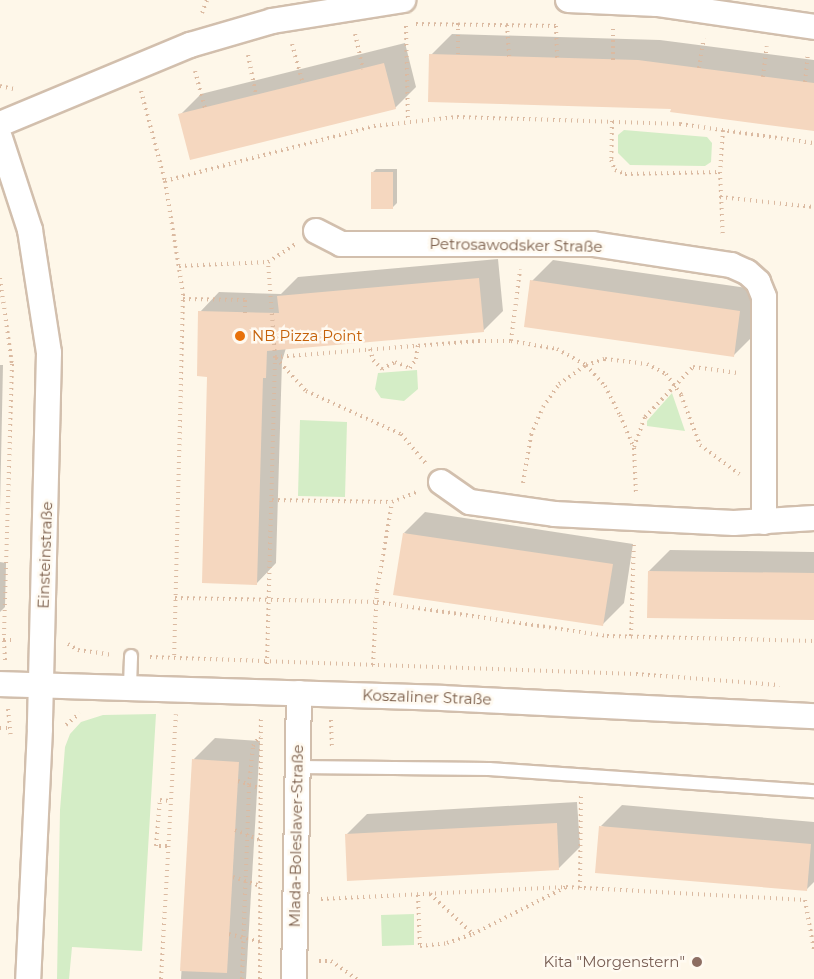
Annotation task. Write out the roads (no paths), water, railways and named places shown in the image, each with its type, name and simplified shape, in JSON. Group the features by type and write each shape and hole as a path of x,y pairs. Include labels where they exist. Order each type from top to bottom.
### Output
{"street":[{"path":"0,124 190,45 272,21 403,0"},
{"path":"568,0 657,4 814,27"},
{"name":"Einsteinstraße","path":"0,138 30,230 48,353 41,686 28,979"},
{"name":"Petrosawodsker Straße","path":"316,231 340,244 523,242 593,244 722,263 747,272 758,282 764,297 764,522"},
{"path":"441,482 470,502 522,510 635,518 764,522 814,518"},
{"name":"Koszaliner Straße","path":"0,684 130,687 172,698 263,692 299,693 814,716"},
{"name":"Mlada-Boleslaver-Straße","path":"294,969 299,693"}],"lane":[{"path":"130,687 131,656"},
{"path":"298,767 581,773 814,791"}],"place":[{"name":"NB Pizza Point","path":"240,336"},
{"name":"Kita \"Morgenstern\"","path":"697,962"}]}
